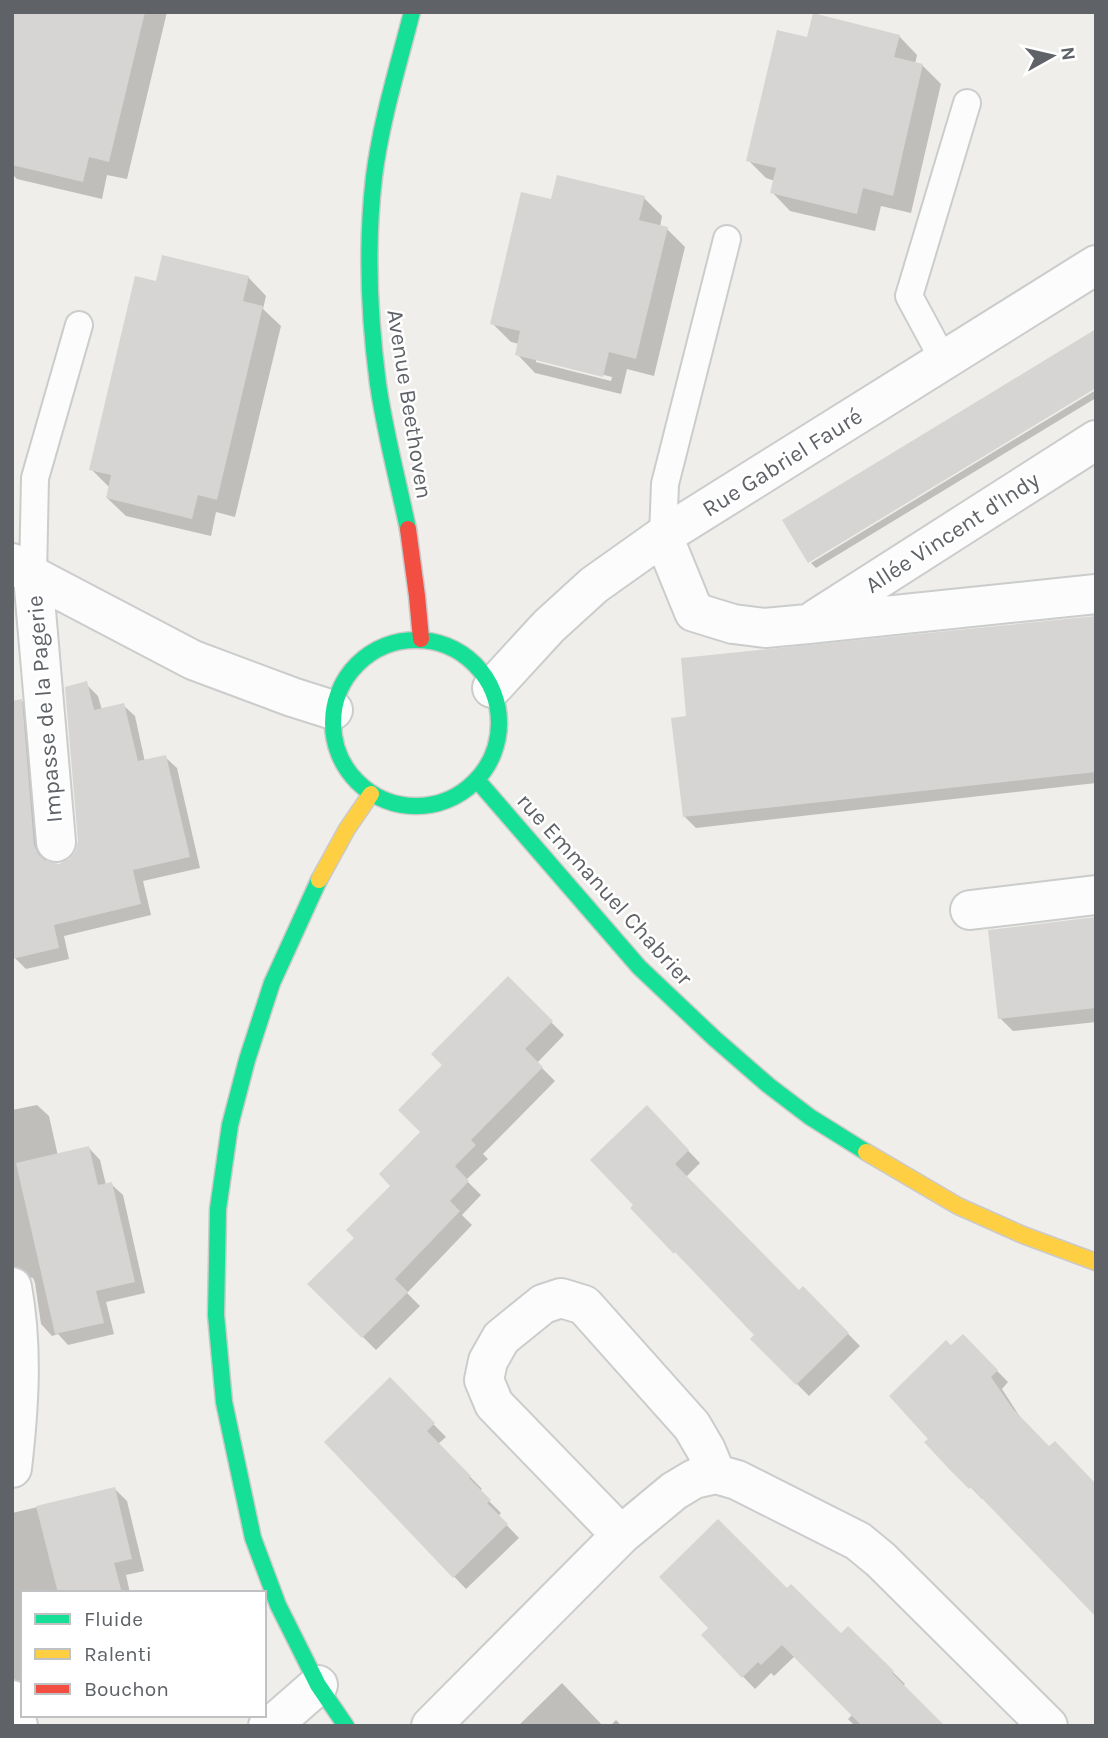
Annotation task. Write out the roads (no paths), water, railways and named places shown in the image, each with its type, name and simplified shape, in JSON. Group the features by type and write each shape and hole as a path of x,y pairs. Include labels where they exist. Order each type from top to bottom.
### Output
{"street":[{"name":"Avenue Beethoven","path":"412,12 379,146 370,225 368,273 379,387 409,540 421,639"},
{"name":"Rue Gabriel Fauré","path":"492,688 549,626 594,585 663,536 1096,265"},
{"name":"Allée Vincent d'Indy","path":"808,624 1096,440"},
{"name":"Allée Vincent d'Indy","path":"663,536 694,612 733,624 754,627 808,624 1096,594"},
{"path":"22,569 194,660 292,698 333,709"},
{"name":"Impasse de la Pagerie","path":"22,569 56,842"},
{"path":"421,639 450,646 475,664 492,688 499,720 494,752 477,780 454,797 426,805 397,805 371,794 348,771 335,742 333,709 344,680 364,657 391,643 421,639"},
{"name":"rue Emmanuel Chabrier","path":"477,780 639,967 714,1038 799,1109 875,1158 958,1206 1023,1235 1096,1262"},
{"path":"346,1726 318,1685 278,1605 253,1538 224,1402 216,1315 218,1209 230,1125 247,1060 272,983 317,885 347,829 371,794"},
{"path":"970,911 1096,895"},
{"path":"12,1287 17,1316 19,1370 17,1431 12,1468"},
{"path":"621,1535 494,1404 484,1380 488,1361 501,1338 543,1304 561,1298 584,1305 692,1426 716,1474"},
{"path":"431,1726 621,1535 674,1491 694,1479 716,1474 737,1480 774,1497 858,1541 881,1560 1048,1726"},
{"path":"268,1726 318,1685"},
{"path":"12,1700 18,1726"}],"lane":[{"path":"944,361 909,296 967,103"},
{"path":"663,536 665,484 727,239"},
{"path":"22,569 35,478 79,325"}]}
